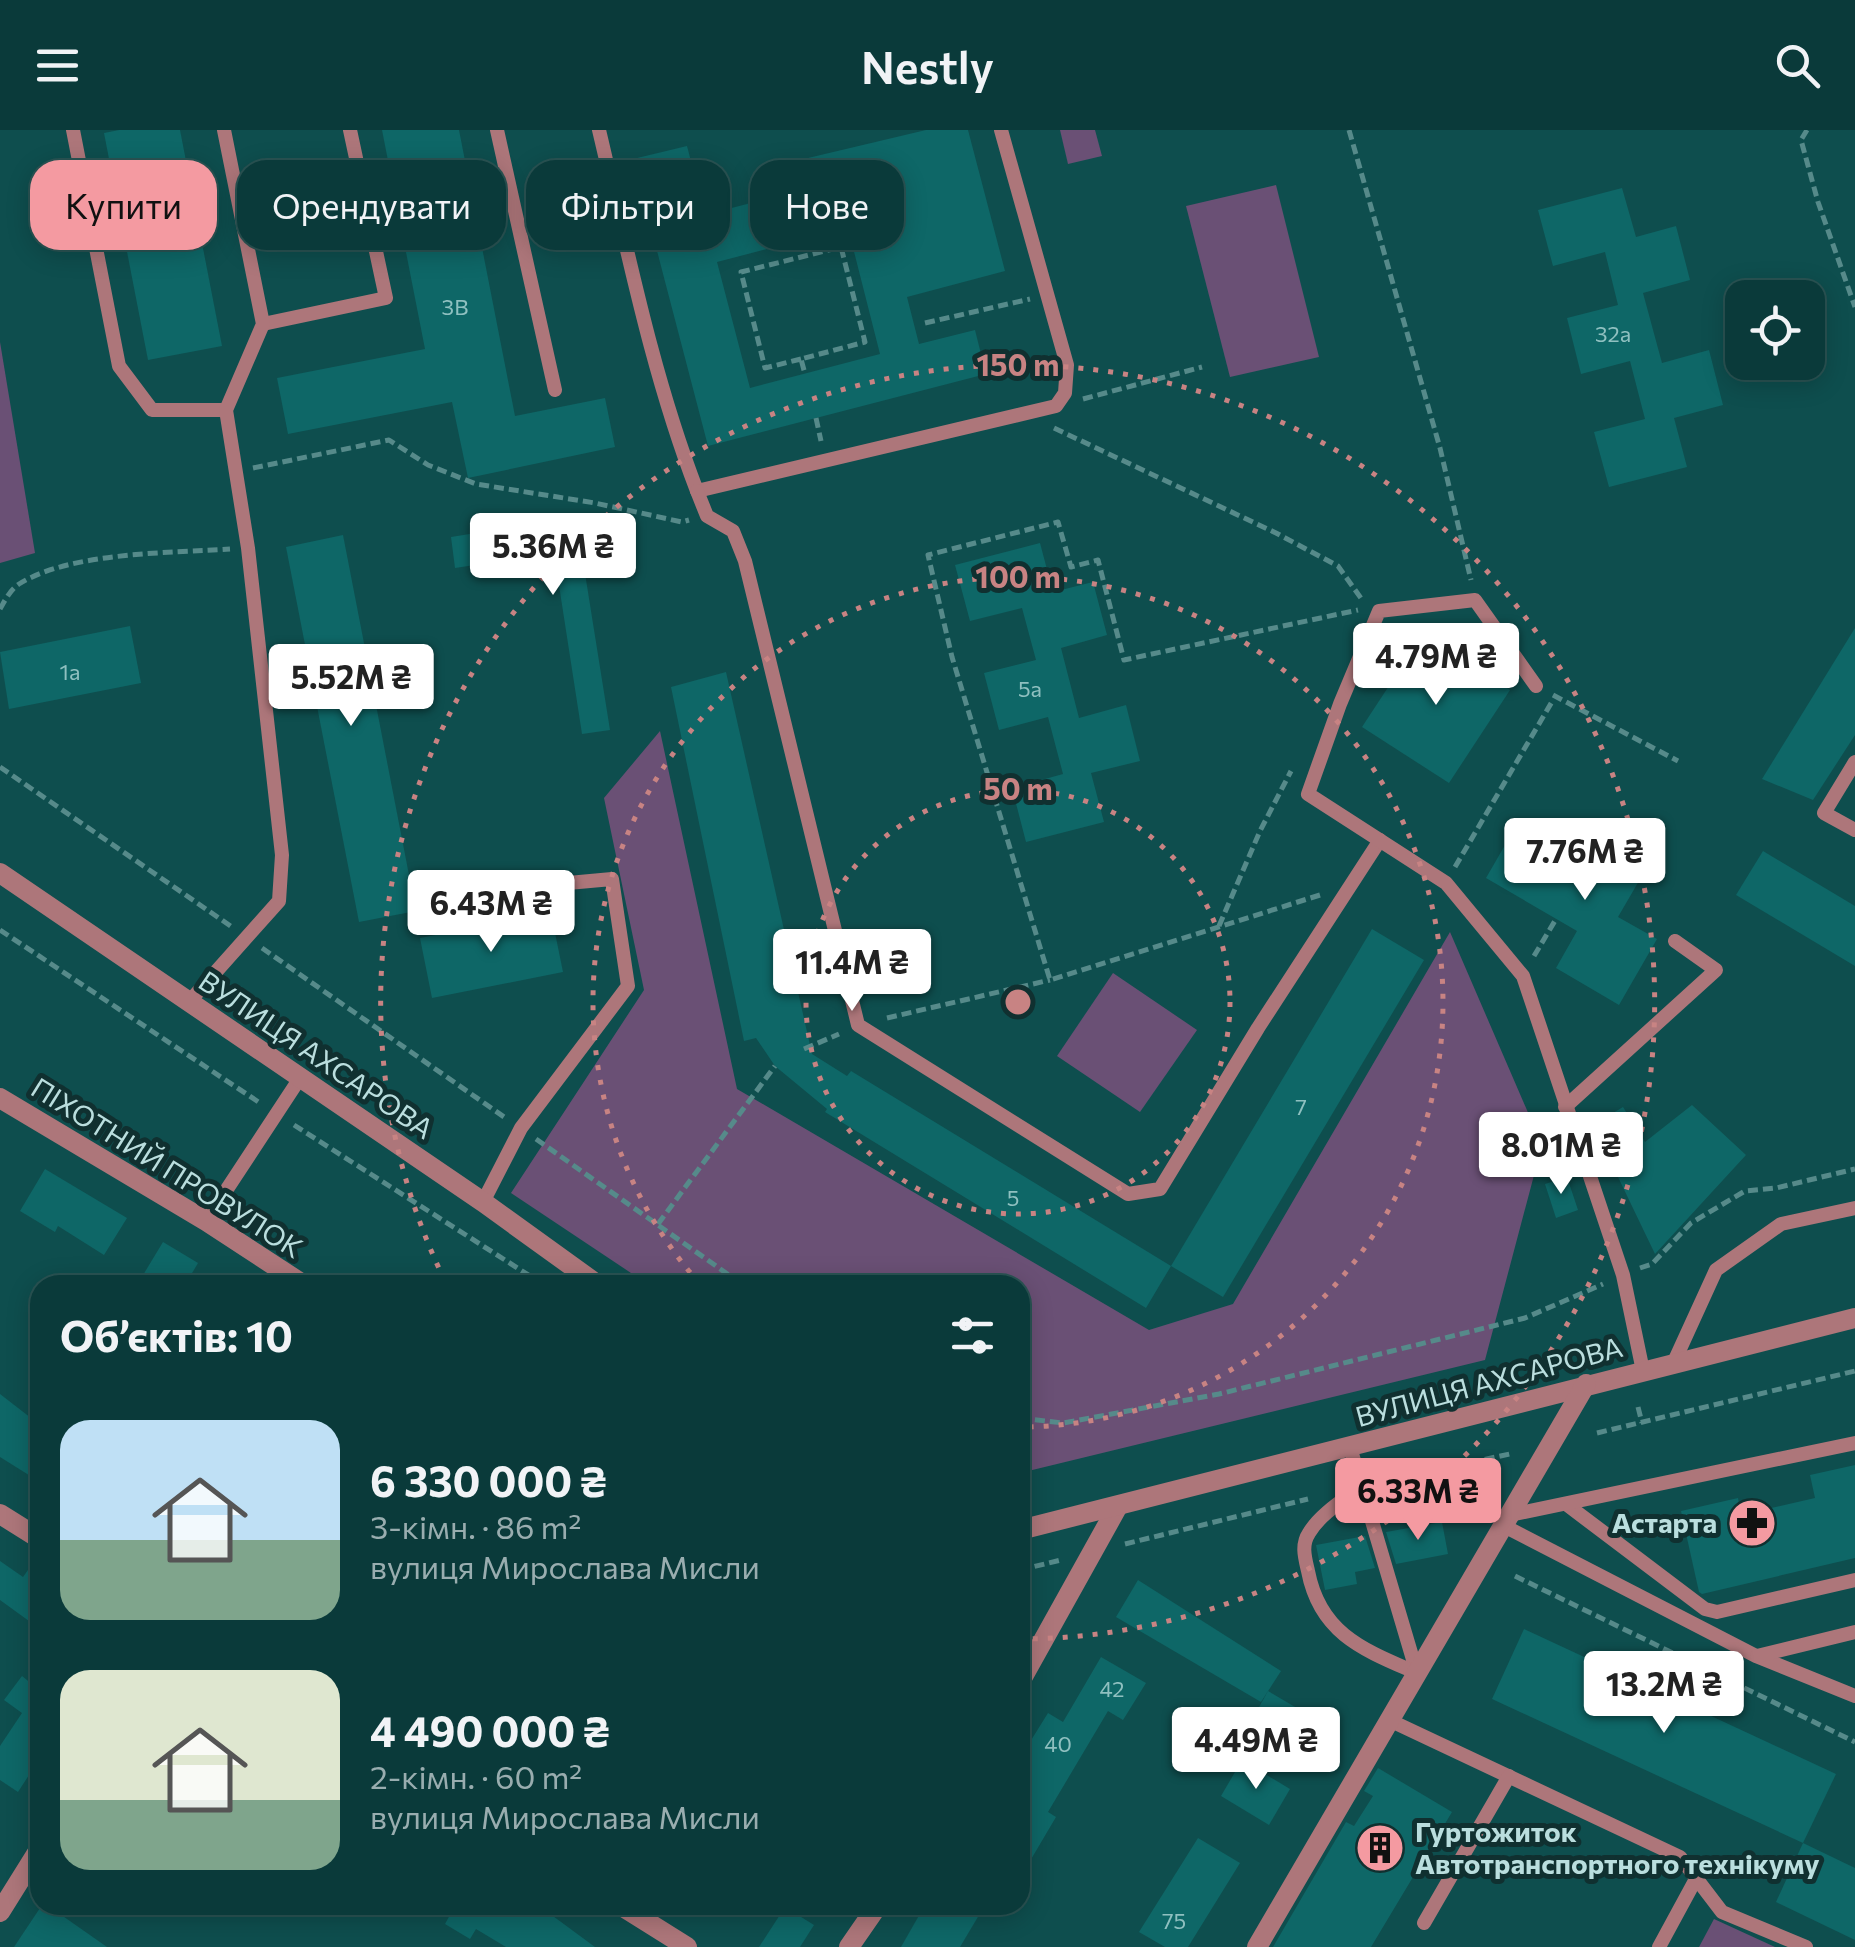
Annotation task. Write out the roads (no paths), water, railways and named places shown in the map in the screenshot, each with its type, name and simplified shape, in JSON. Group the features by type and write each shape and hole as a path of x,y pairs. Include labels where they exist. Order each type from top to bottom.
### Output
{"street":[{"name":"ВУЛИЦЯ АХСАРОВА","path":"0,874 584,1275"},
{"name":"ПІХОТНИЙ ПРОВУЛОК","path":"0,1098 289,1275"},
{"name":"ВУЛИЦЯ АХСАРОВА","path":"1030,1528 1855,1318"},
{"path":"1257,1947 1586,1384"},
{"path":"1030,1664 1118,1506"},
{"path":"0,1514 30,1533"},
{"path":"0,1912 30,1864"},
{"path":"636,1915 687,1947"},
{"path":"849,1947 871,1915"}],"lane":[{"path":"73,130 118,366 152,410 226,410"},
{"path":"189,1002 279,901 282,855 248,548 226,410 263,324 224,130"},
{"path":"263,324 386,298 350,130"},
{"path":"498,130 555,390"},
{"path":"601,130 635,289 676,437 707,516 733,531 745,561 858,1025 1128,1194 1160,1190 1258,1028 1380,840"},
{"path":"697,491 1056,406 1065,394 1067,364 1001,130"},
{"path":"1536,686 1474,600 1379,611 1308,794 1446,883 1523,976 1623,1276 1643,1370"},
{"path":"1855,762 1824,813 1855,830"},
{"path":"483,1202 520,1128 628,986 612,879 502,889"},
{"path":"1564,1107 1716,970 1675,941"},
{"path":"206,1221 300,1078"},
{"path":"1674,1362 1716,1270 1781,1224 1855,1208"},
{"path":"1507,1520 1566,1504 1855,1444"},
{"path":"1350,1446 1417,1673"},
{"path":"1362,1486 1308,1533 1304,1550 1312,1591 1327,1619 1358,1648 1417,1673"},
{"path":"1566,1504 1705,1609 1718,1612 1855,1580"},
{"path":"1507,1520 1756,1656 1855,1696"},
{"path":"1756,1656 1855,1632"},
{"path":"1389,1720 1680,1858 1722,1912 1806,1947"},
{"path":"1424,1923 1509,1776"},
{"path":"1659,1947 1697,1877"}],"place":[{"name":"Астарта","path":"1752,1523"},
{"name":"Гуртожиток Автотранспортного технікуму","path":"1380,1848"}]}
